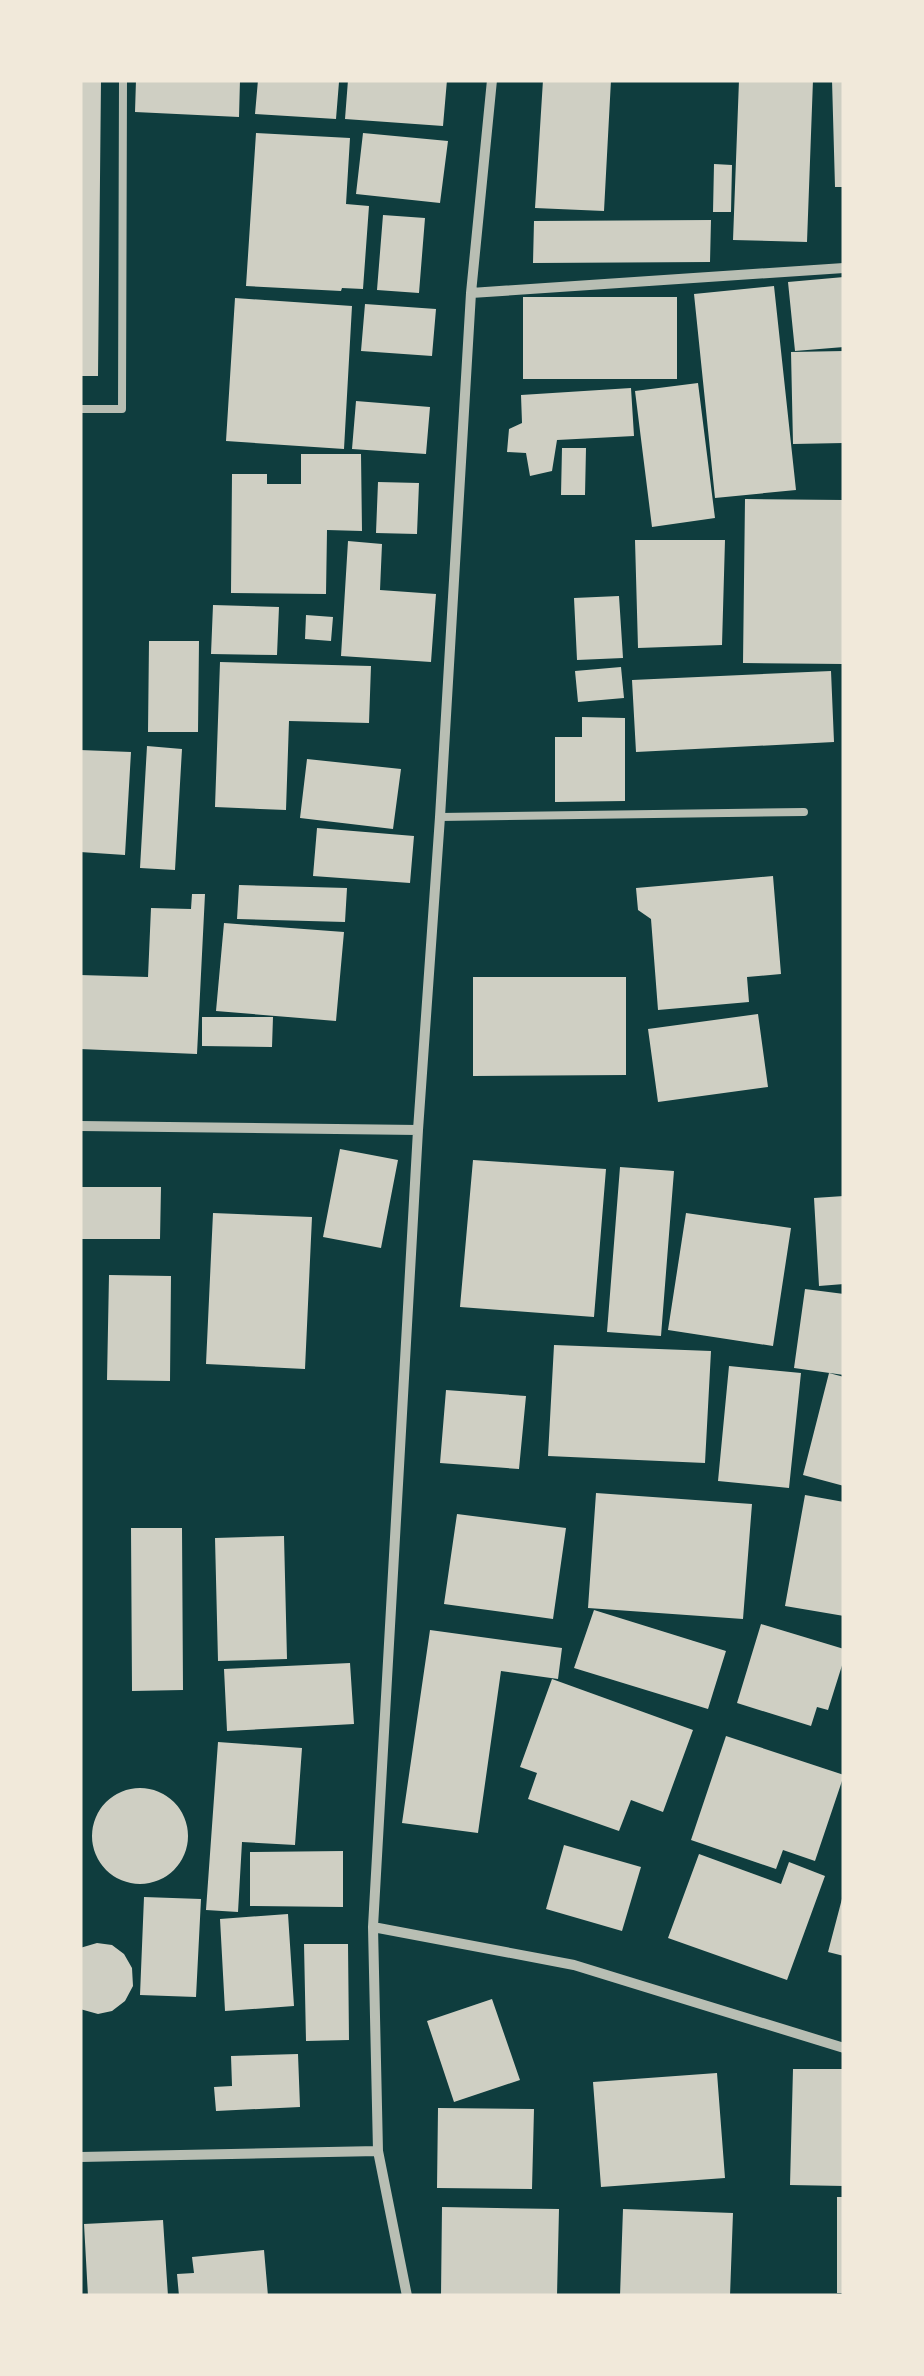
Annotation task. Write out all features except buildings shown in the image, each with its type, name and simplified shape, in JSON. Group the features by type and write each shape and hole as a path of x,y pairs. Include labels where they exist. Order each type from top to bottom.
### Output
{"street":[{"path":"407,2296 378,2151 373,1927 471,293 492,80"},
{"path":"471,293 844,268"},
{"path":"80,1126 418,1130"},
{"path":"373,1927 574,1965 844,2048"},
{"path":"80,2158 378,2151"}],"lane":[{"path":"80,409 122,409 124,80"},
{"path":"440,817 804,812"}]}
